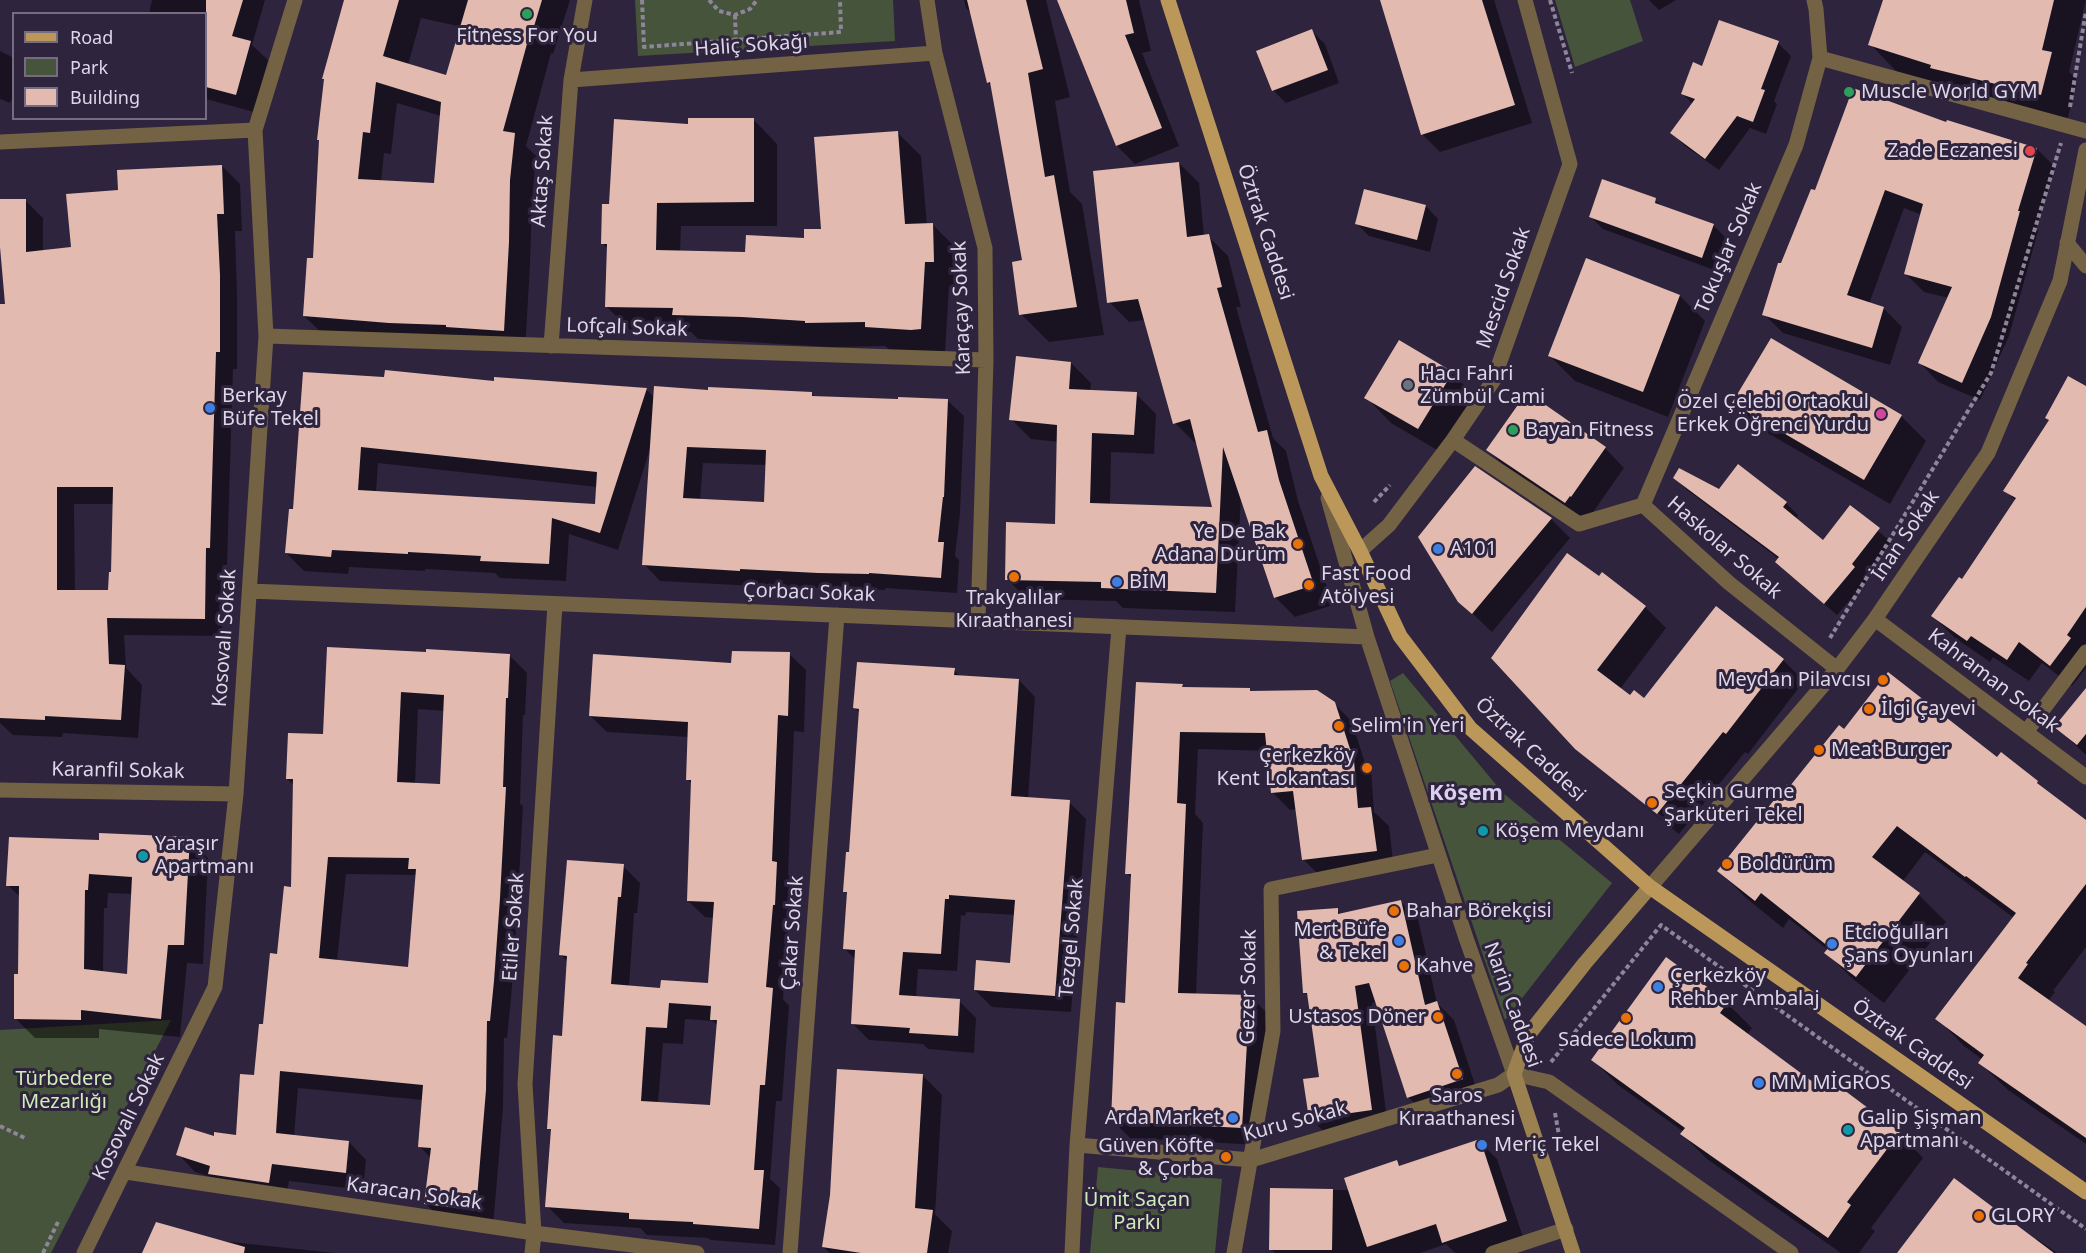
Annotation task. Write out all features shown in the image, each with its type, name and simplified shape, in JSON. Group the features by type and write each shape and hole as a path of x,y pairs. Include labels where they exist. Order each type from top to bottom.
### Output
{"main road":[{"name":"Öztrak Caddesi","path":"1168,0 1321,476 1400,636 1470,728 1650,887 2084,1185"},
{"path":"1514,1074 1528,1035 1585,963 1650,887"},
{"name":"Narin Caddesi","path":"1514,1074 1573,1253"}],"street":[{"name":"Kosovalı Sokak","path":"84,1253 126,1172 215,987 236,794 266,336 255,130 295,0"},
{"name":"Aktaş Sokak","path":"551,346 571,80 585,0"},
{"name":"Karaçay Sokak","path":"927,0 935,53 985,248 986,360 978,621"},
{"name":"Mescid Sokak","path":"1360,551 1389,525 1453,440 1493,381 1570,164 1525,0"},
{"name":"Tokuşlar Sokak","path":"1643,504 1796,145 1820,58 1814,0"},
{"name":"Haliç Sokağı","path":"571,80 935,53"},
{"path":"1820,58 2086,131"},
{"path":"0,142 255,130"},
{"name":"İnan Sokak","path":"1650,887 1837,669 1875,619 1988,453 2060,281 2086,150"},
{"path":"2067,243 2086,266"},
{"name":"Lofçalı Sokak","path":"266,336 986,360"},
{"name":"Haskolar Sokak","path":"1453,440 1579,524 1643,504 1729,584 1837,669"},
{"name":"Öztrak Caddesi","path":"1321,476 1367,637 1412,771"},
{"name":"Çorbacı Sokak","path":"250,591 1367,637"},
{"name":"Etiler Sokak","path":"532,1253 534,1233 525,1084 555,604"},
{"name":"Çakar Sokak","path":"790,1253 837,615"},
{"name":"Kahraman Sokak","path":"1875,619 2086,777"},
{"name":"Tezgel Sokak","path":"1072,1253 1077,1145 1119,627"},
{"path":"2026,732 2086,652"},
{"name":"Narin Caddesi","path":"1412,771 1438,855 1514,1074"},
{"name":"Karanfil Sokak","path":"0,790 236,794"},
{"name":"Gezer Sokak","path":"1233,1253 1273,1031 1270,890 1438,855"},
{"path":"1514,1074 1549,1082 1791,1253"},
{"name":"Kuru Sokak","path":"1077,1145 1251,1160 1498,1085 1514,1074"},
{"name":"Karacan Sokak","path":"126,1172 534,1233 697,1253"},
{"path":"1492,1253 1566,1229"}],"path":[{"path":"642,0 644,47 841,32 840,0"},
{"path":"710,0 719,11 735,15 750,9 757,0"},
{"path":"1550,0 1572,73"},
{"path":"1819,656 1991,373 2067,126 2086,11"},
{"path":"735,15 739,68"},
{"path":"1549,1065 1661,925 2086,1229"},
{"path":"0,1126 27,1138"},
{"path":"43,1253 58,1222"}],"green space":[{"path":"635,0 893,0 895,41 638,56"},
{"path":"1555,0 1630,0 1643,41 1575,67"},
{"path":"1403,673 1503,793 1612,883 1505,1020 1390,681"},
{"name":"Türbedere Mezarlığı","path":"171,1020 51,1253 0,1253 0,1030"},
{"name":"Ümit Saçan Parkı","path":"1098,1167 1222,1179 1215,1253 1090,1253"}],"building":[{"path":"206,0 243,0 232,36 251,41 236,95 207,87"},
{"path":"344,0 399,0 383,56 446,75 468,0 542,0 532,33 530,33 503,131 515,133 510,180 504,331 303,316 307,258 313,258 319,140 317,140 324,79 322,79","holes":["376,82 441,102 434,183 358,179 363,132 370,133"]},
{"path":"967,0 1026,0 1043,69 1028,73 1045,177 1054,175 1077,307 1019,315 1012,262 1022,260 990,82 987,83"},
{"path":"1057,0 1126,0 1134,33 1125,35 1162,128 1116,146"},
{"path":"1380,0 1482,0 1515,105 1421,135"},
{"path":"1883,0 2054,0 2042,50 2052,52 2041,95 1930,68 1931,65 1868,45"},
{"path":"1719,20 1779,41 1761,89 1765,90 1753,122 1737,116 1705,159 1670,133 1695,99 1681,94 1693,62 1702,66"},
{"path":"1312,29 1328,70 1272,91 1256,51"},
{"path":"1853,88 1946,122 1947,120 2037,148 1991,317 1962,383 1918,363 1952,287 1904,274 1923,204 1885,190 1847,295 1884,307 1872,348 1762,315 1778,263 1781,263 1811,189 1815,190"},
{"path":"688,118 754,118 754,202 657,203 656,250 745,252 746,235 804,238 804,229 821,229 814,137 898,131 905,224 933,223 934,262 925,262 921,329 865,327 865,322 805,323 805,321 742,317 672,315 673,308 605,307 607,244 601,244 602,204 609,204 614,119 688,124"},
{"path":"1179,162 1187,237 1209,234 1222,287 1217,288 1258,432 1267,430 1279,480 1314,585 1274,598 1223,447 1216,593 1101,588 1101,582 1005,580 1006,522 1055,524 1057,425 1009,420 1016,356 1071,362 1069,389 1137,392 1134,435 1092,433 1090,503 1212,507 1190,419 1173,424 1138,299 1107,303 1093,171"},
{"path":"222,165 224,214 217,214 220,352 216,352 210,548 206,548 205,619 107,618 109,664 125,665 121,720 45,716 45,720 0,718 0,304 5,304 0,247 0,199 26,199 26,252 71,247 66,194 118,190 117,170","holes":["57,487 113,487 111,572 109,572 108,590 57,590"]},
{"path":"1602,179 1656,198 1655,203 1714,224 1702,258 1589,217"},
{"path":"1364,189 1426,205 1417,240 1355,224"},
{"path":"1586,258 1680,295 1643,392 1548,356"},
{"path":"1771,338 1902,415 1864,480 1732,403"},
{"name":"Hacı Fahri Zümbül Cami","path":"1399,340 1453,372 1418,429 1364,398"},
{"path":"385,370 494,381 494,377 647,388 600,533 552,518 549,564 480,561 481,556 408,552 408,554 332,550 331,557 285,553 289,509 293,509 303,372 384,377","holes":["361,447 597,472 595,504 358,490"]},
{"path":"2068,376 2086,386 2086,607 2067,635 2071,638 2050,666 2019,642 2007,660 1971,636 1967,641 1931,616 1959,577 1962,579 2016,498 2003,491 2049,420 2045,418"},
{"path":"654,386 708,390 708,387 812,392 812,396 948,399 944,497 938,542 944,542 941,578 869,573 740,569 740,571 642,565","holes":["687,447 766,450 764,502 683,498"]},
{"path":"1527,392 1606,447 1565,503 1486,450"},
{"path":"1738,464 1787,502 1783,507 1823,540 1850,505 1880,528 1852,564 1855,567 1824,604 1775,562 1779,557 1673,478 1679,468 1719,489"},
{"path":"1475,466 1552,518 1472,614 1458,602 1418,537"},
{"path":"1567,553 1599,576 1602,572 1646,606 1597,670 1630,695 1634,690 1644,698 1716,606 1784,659 1726,734 1723,732 1657,814 1575,749 1491,658"},
{"path":"327,647 510,654 508,698 506,698 503,787 506,787 500,898 490,1021 487,1021 486,1090 476,1210 424,1204 431,1148 418,1147 423,1085 280,1071 276,1133 349,1141 346,1173 272,1164 269,1183 208,1174 210,1166 176,1155 185,1127 214,1136 214,1132 236,1135 240,1074 254,1075 259,1024 263,1024 270,953 277,954 284,886 291,887 293,779 286,779 288,733 323,734","holes":["401,692 444,695 440,784 397,782","328,857 409,858 408,869 416,869 408,967 319,958"]},
{"path":"732,651 790,652 788,716 778,715 772,861 777,862 766,987 773,988 765,1085 760,1085 754,1170 764,1170 759,1229 693,1224 693,1222 629,1219 629,1213 545,1207 551,1129 547,1129 553,1035 562,1036 567,956 559,955 567,860 624,864 621,897 618,897 611,984 660,988 661,980 708,983 714,902 687,901 691,780 686,780 688,722 589,716 593,654 731,663","holes":["669,1003 711,1006 710,1020 717,1020 710,1105 641,1101 646,1027 667,1028"]},
{"path":"857,662 955,668 954,675 1019,679 1011,796 1070,800 1055,996 974,990 976,960 1010,963 1015,900 949,895 949,899 945,899 941,954 903,952 899,995 960,999 958,1036 909,1033 910,1028 851,1024 855,950 843,949 847,892 843,892 846,852 849,852 859,709 853,708"},
{"path":"1888,672 1997,757 2001,752 2086,820 2086,884 2026,963 2028,964 2018,978 2086,1026 2086,1138 1978,1063 1984,1055 1935,1019 2016,913 1897,826 1872,857 1920,893 1856,977 1824,953 1829,947 1761,893 1755,901 1717,871 1787,784 1790,786 1839,725 1844,729"},
{"path":"1136,682 1183,684 1182,687 1250,688 1250,691 1317,690 1335,702 1350,749 1353,749 1358,808 1371,807 1377,851 1302,860 1293,791 1271,793 1265,733 1180,732 1177,803 1186,804 1178,993 1251,995 1242,1128 1111,1121 1116,1002 1125,1003 1131,874 1125,874"},
{"path":"2086,688 2086,734 2077,745 2054,727"},
{"path":"99,833 190,837 184,945 168,945 161,1019 81,1010 81,1020 14,1019 14,974 18,974 19,886 6,886 9,837 99,840","holes":["89,874 132,877 127,974 84,969 85,890 88,890"]},
{"path":"1401,900 1425,1005 1437,1001 1463,1079 1407,1098 1369,983 1355,986 1372,1110 1309,1119 1303,1079 1319,1077 1307,993 1303,993 1297,911 1338,908 1338,914"},
{"path":"1666,957 1728,1002 1720,1013 1825,1091 1832,1081 1900,1132 1847,1202 1851,1205 1828,1238 1680,1134 1685,1128 1591,1060"},
{"path":"837,1069 923,1074 915,1208 933,1210 927,1253 861,1253 822,1247 830,1195"},
{"path":"1480,1139 1507,1221 1442,1243 1436,1224 1367,1247 1344,1178 1397,1160 1399,1166"},
{"path":"1954,1178 2054,1253 1897,1253"},
{"path":"1270,1188 1333,1189 1332,1250 1269,1250"},
{"path":"156,1222 245,1247 244,1253 142,1253"}],"place":[{"name":"Fitness For You","path":"527,14"},
{"name":"Muscle World GYM","path":"1849,92"},
{"name":"Zade Eczanesi","path":"2030,151"},
{"name":"Hacı Fahri Zümbül Cami","path":"1408,385"},
{"name":"Berkay Büfe Tekel","path":"210,408"},
{"name":"Özel Çelebi Ortaokul Erkek Öğrenci Yurdu","path":"1881,414"},
{"name":"Bayan Fitness","path":"1513,430"},
{"name":"Ye De Bak Adana Dürüm","path":"1298,544"},
{"name":"A101","path":"1438,549"},
{"name":"Trakyalılar Kıraathanesi","path":"1014,577"},
{"name":"BİM","path":"1117,582"},
{"name":"Fast Food Atölyesi","path":"1309,585"},
{"name":"Meydan Pilavcısı","path":"1883,680"},
{"name":"İlgi Çayevi","path":"1869,709"},
{"name":"Selim'in Yeri","path":"1339,726"},
{"name":"Meat Burger","path":"1819,750"},
{"name":"Çerkezköy Kent Lokantası","path":"1367,768"},
{"name":"Seçkin Gurme Şarküteri Tekel","path":"1652,803"},
{"name":"Köşem Meydanı","path":"1483,831"},
{"name":"Yaraşır Apartmanı","path":"143,856"},
{"name":"Boldürüm","path":"1727,864"},
{"name":"Bahar Börekçisi","path":"1394,911"},
{"name":"Mert Büfe & Tekel","path":"1399,941"},
{"name":"Etcioğulları Şans Oyunları","path":"1832,944"},
{"name":"Kahve","path":"1404,966"},
{"name":"Çerkezköy Rehber Ambalaj","path":"1658,987"},
{"name":"Ustasos Döner","path":"1438,1017"},
{"name":"Sadece Lokum","path":"1626,1018"},
{"name":"Saros Kıraathanesi","path":"1457,1074"},
{"name":"MM MİGROS","path":"1759,1083"},
{"name":"Arda Market","path":"1233,1118"},
{"name":"Galip Şişman Apartmanı","path":"1848,1130"},
{"name":"Meriç Tekel","path":"1482,1145"},
{"name":"Güven Köfte & Çorba","path":"1226,1157"},
{"name":"GLORY","path":"1979,1216"}],"district":[{"name":"Köşem","path":"1466,794"}]}
